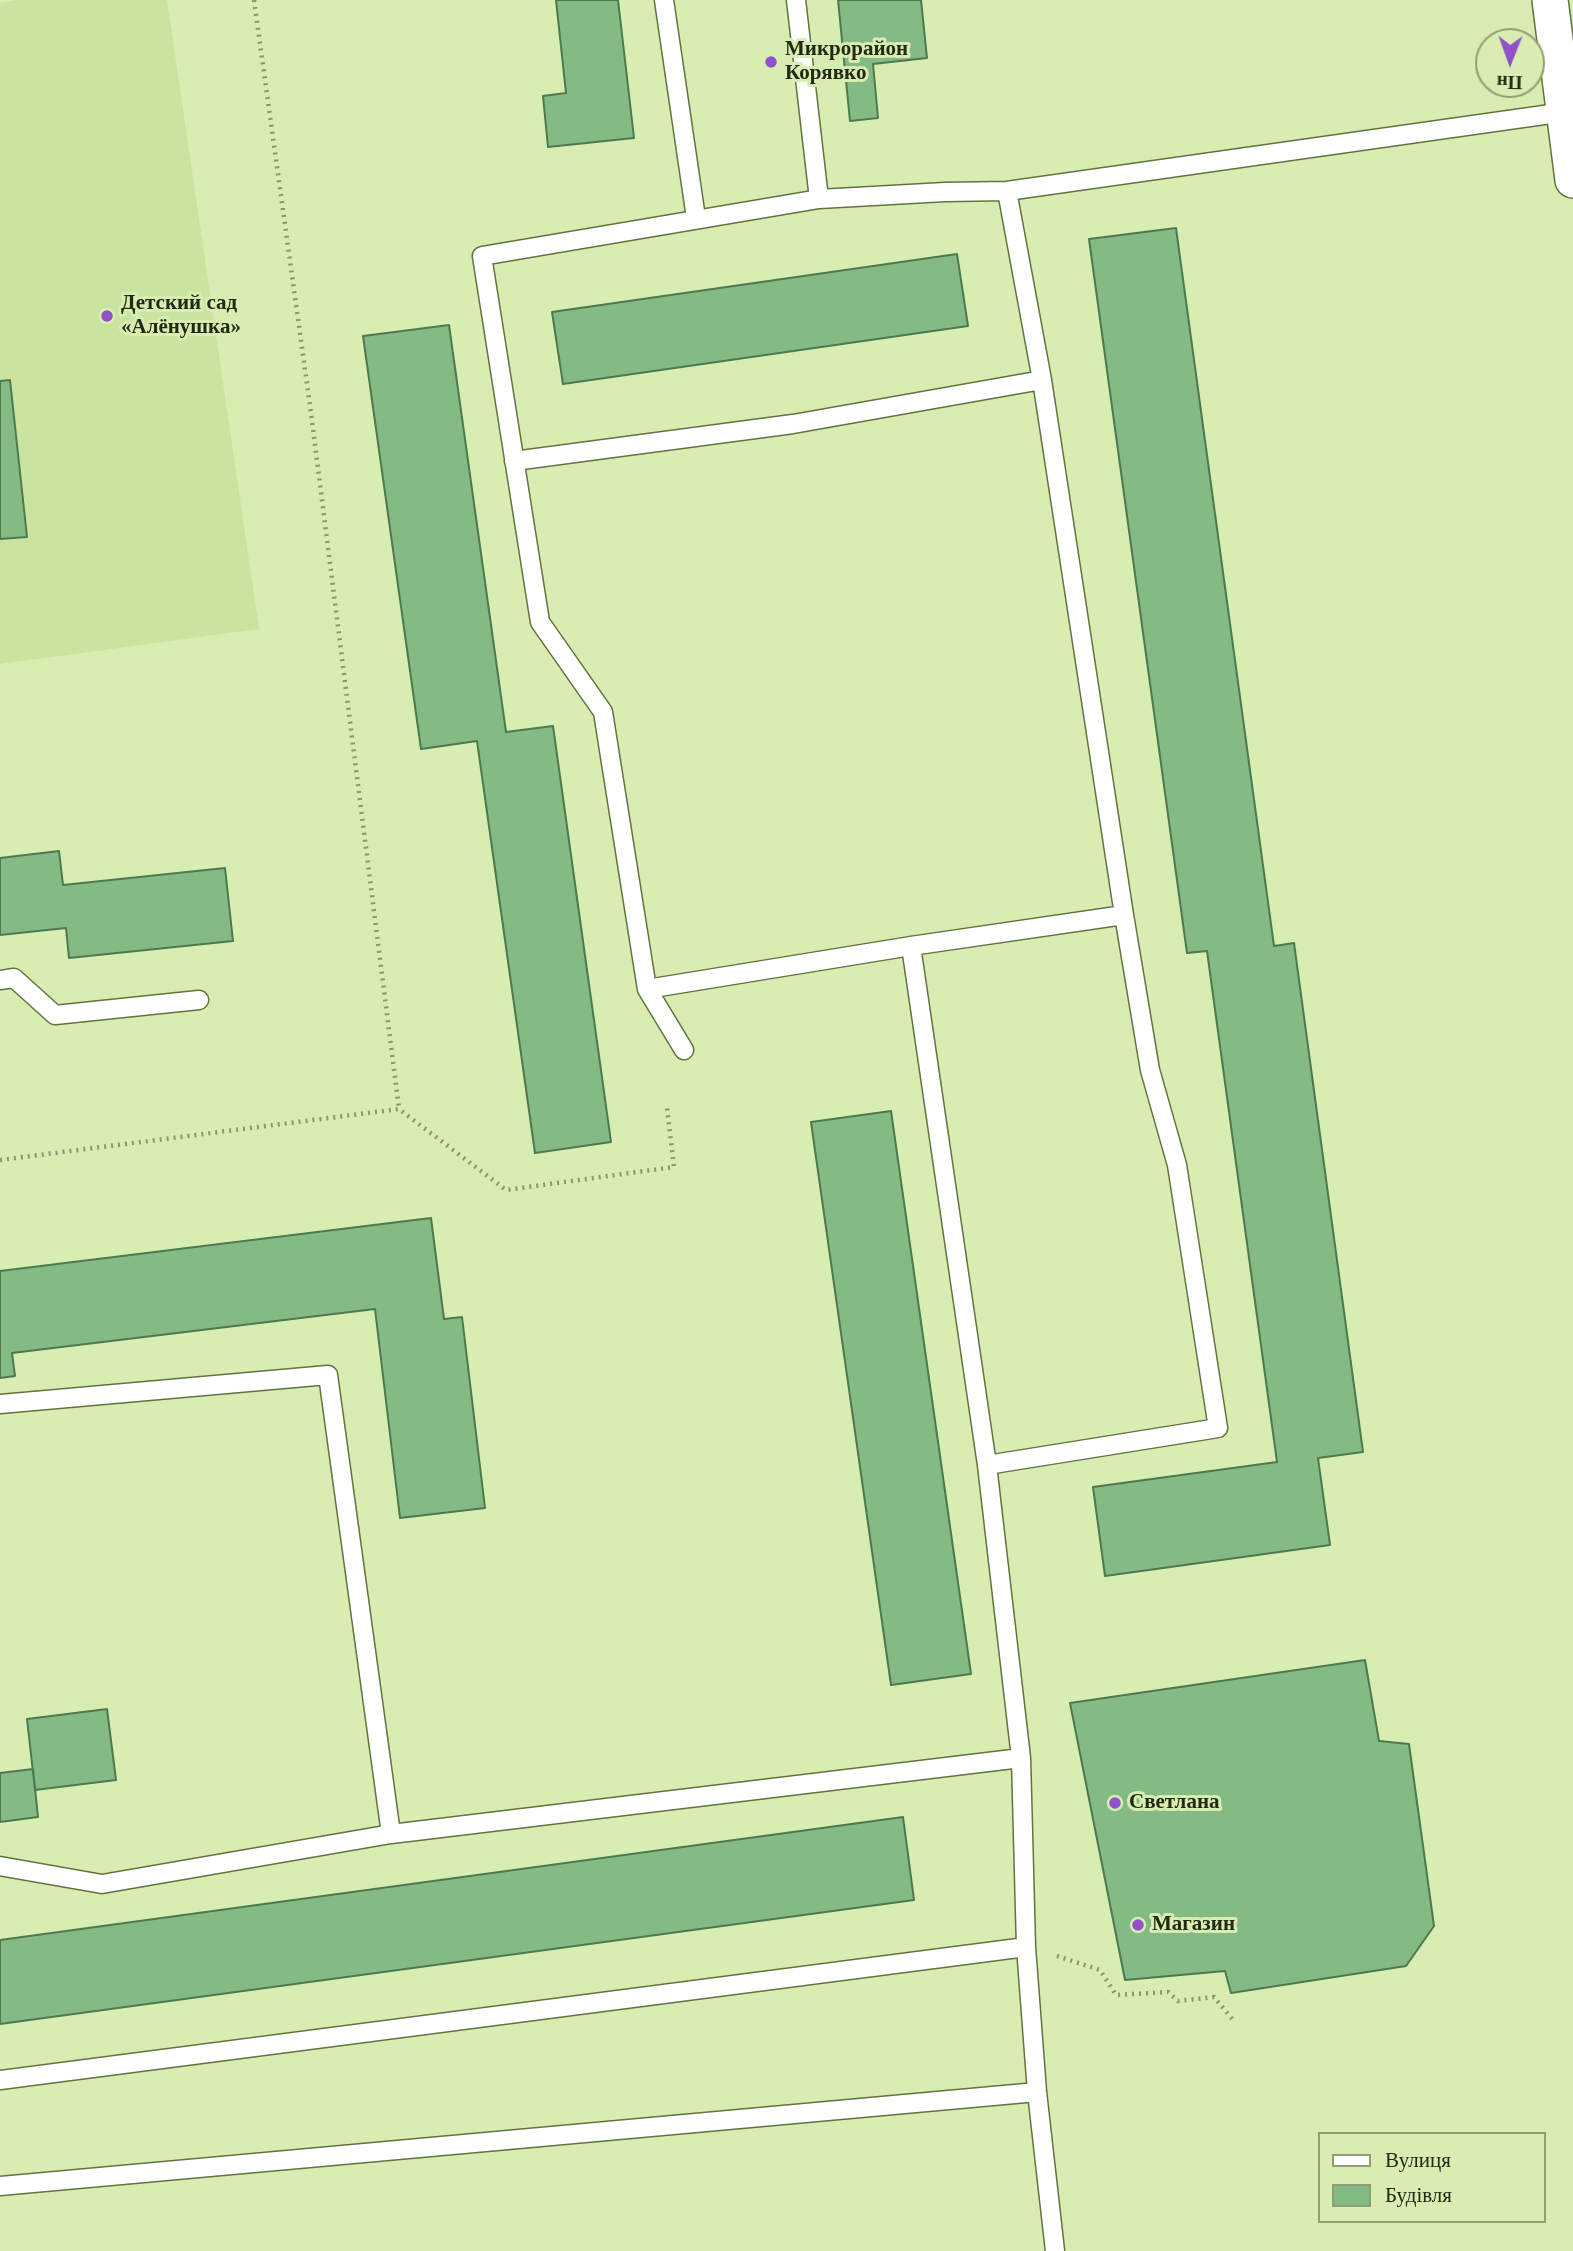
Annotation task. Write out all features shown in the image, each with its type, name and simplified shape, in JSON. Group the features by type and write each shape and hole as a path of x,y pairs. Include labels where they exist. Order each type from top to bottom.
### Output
{"street":[{"path":"1550,0 1573,180"}],"lane":[{"path":"664,0 696,218"},
{"path":"796,0 819,200"},
{"path":"684,1050 647,989 603,712 540,622 482,256 696,218 819,200 1007,191 1565,112"},
{"path":"987,1465 1218,1428 1177,1166 1150,1070 1042,380 1007,191"},
{"path":"514,461 793,424 1042,380"},
{"path":"647,989 1124,915"},
{"path":"911,946 987,1465 1021,1758 1026,1947 1037,2092 1055,2251"},
{"path":"0,980 15,978 55,1015 199,1000"},
{"path":"0,1404 328,1376 391,1834"},
{"path":"0,1866 102,1884 391,1834 1021,1758"},
{"path":"0,2080 1026,1947"},
{"path":"0,2186 1037,2092"}],"path":[{"path":"254,0 312,413 399,1109"},
{"path":"0,1160 399,1109 506,1190 674,1167 667,1108"},
{"path":"1026,1947 1100,1970 1116,1995 1168,1992 1178,2001 1214,1997 1234,2021"}],"shaded area":[{"name":"Детский сад «Алёнушка»","path":"18,0 167,0 259,629 0,664 0,3"}],"building":[{"path":"556,0 618,0 634,138 548,147 543,96 566,93"},
{"path":"838,0 921,0 927,58 873,64 878,118 850,121"},
{"path":"1176,228 1274,946 1294,943 1363,1452 1318,1458 1330,1545 1105,1576 1093,1487 1277,1462 1207,951 1187,953 1089,239"},
{"path":"957,254 968,326 563,384 552,312"},
{"path":"449,325 506,732 553,726 611,1142 535,1153 477,741 421,749 363,336"},
{"path":"10,380 27,537 0,539 0,381"},
{"path":"59,851 63,885 225,868 233,941 69,958 66,928 0,935 0,858"},
{"path":"891,1111 971,1674 891,1685 811,1122"},
{"path":"431,1218 444,1319 462,1317 485,1508 400,1518 375,1309 12,1353 15,1376 0,1378 0,1271"},
{"path":"1365,1660 1379,1741 1409,1744 1434,1926 1406,1966 1231,1993 1225,1971 1125,1980 1070,1703"},
{"path":"107,1709 116,1780 35,1790 27,1719"},
{"path":"33,1769 38,1817 0,1822 0,1773"},
{"path":"903,1817 914,1900 0,2024 0,1940"}],"place":[{"name":"Микрорайон Корявко","path":"771,62"},
{"name":"Детский сад «Алёнушка»","path":"107,316"},
{"name":"Светлана","path":"1115,1803"},
{"name":"Магазин","path":"1138,1925"}]}
